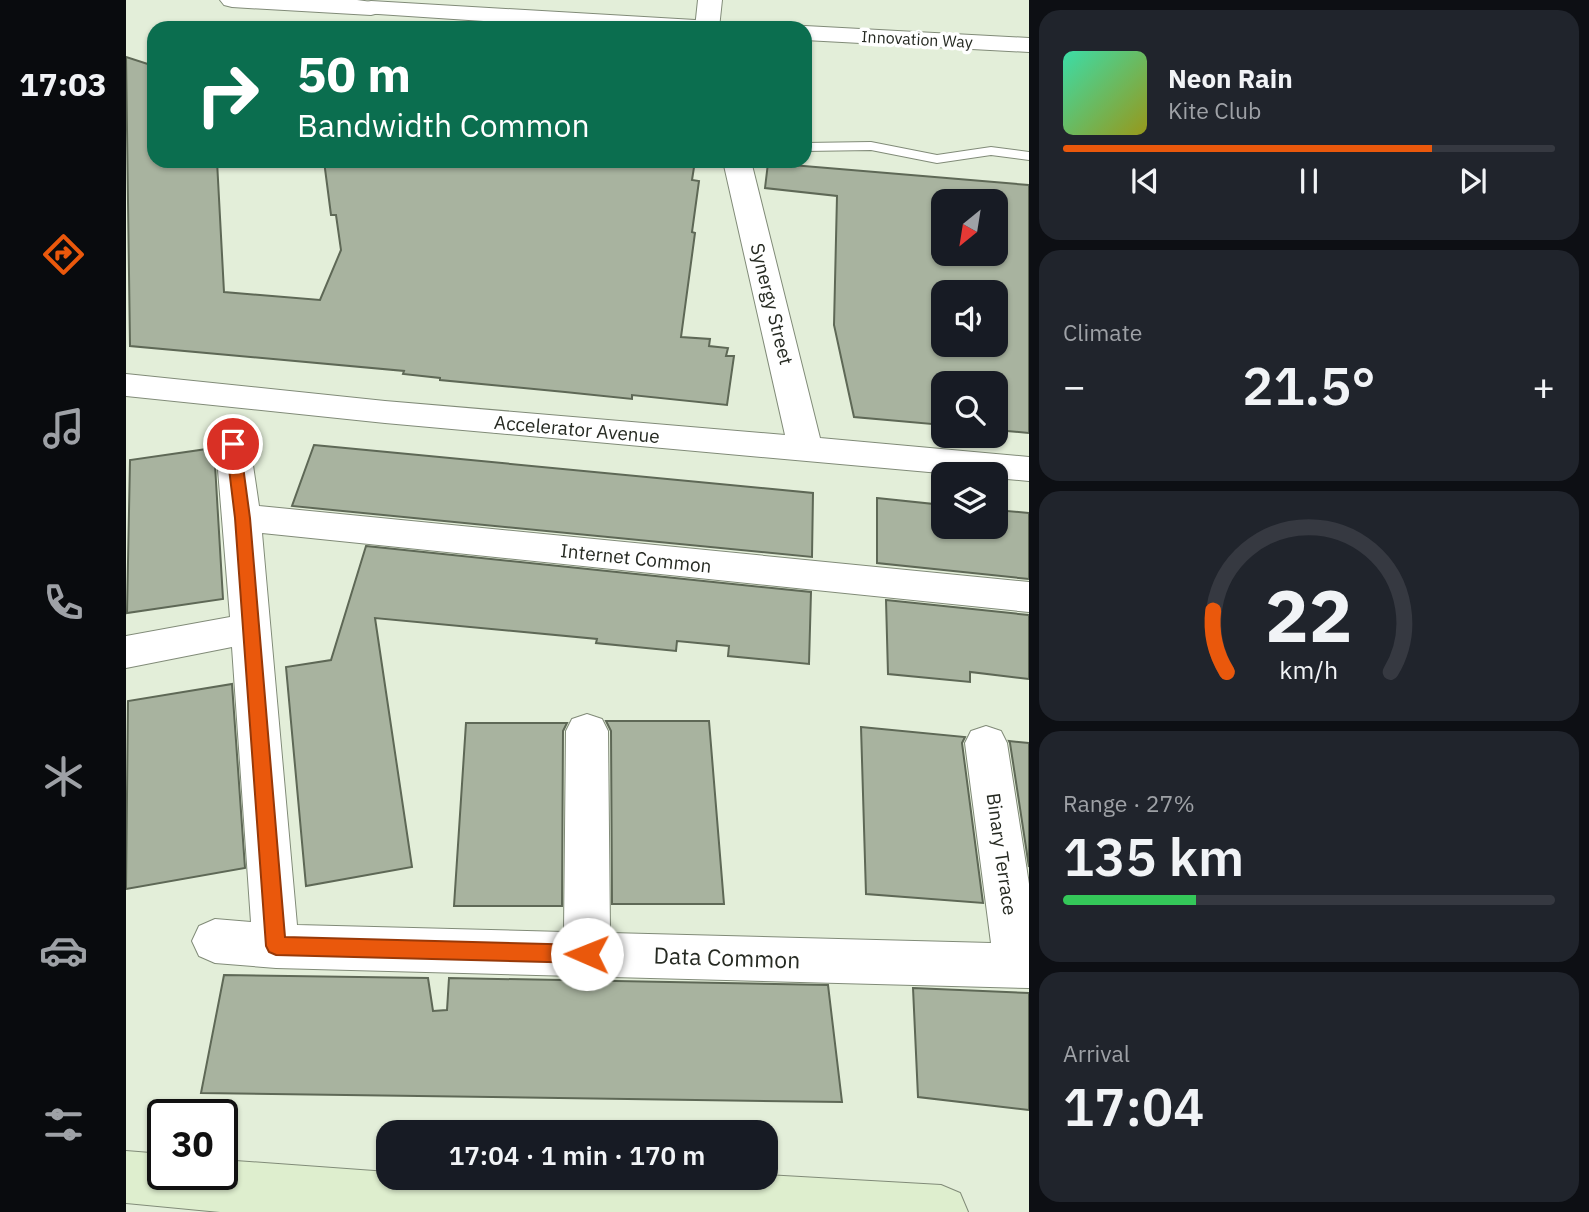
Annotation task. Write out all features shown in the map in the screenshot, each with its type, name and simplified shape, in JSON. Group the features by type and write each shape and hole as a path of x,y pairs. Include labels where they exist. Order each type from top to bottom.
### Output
{"main road":[{"path":"126,1177 299,1193 430,1201 635,1198 781,1202 941,1212"}],"street":[{"path":"232,0 590,21"},
{"path":"709,21 710,0"},
{"name":"Innovation Way","path":"812,33 1029,45"},
{"name":"Synergy Street","path":"739,168 798,412 804,448"},
{"name":"Accelerator Avenue","path":"126,386 385,412 1029,469"},
{"path":"233,444 242,518 276,946"},
{"name":"Internet Common","path":"242,518 1029,597"},
{"path":"126,652 251,628"},
{"path":"587,731 587,954"},
{"name":"Binary Terrace","path":"985,743 1023,966"},
{"name":"Data Common","path":"215,941 276,946 1023,966"}],"lane":[{"path":"812,146 871,146 937,159 991,151 1029,156"}],"building":[{"path":"126,57 147,64 147,168 217,168 224,292 320,300 341,250 336,215 331,215 325,168 694,168 692,180 699,181 681,337 710,339 709,346 728,348 726,356 734,356 727,405 632,395 632,399 440,380 403,374 404,371 130,346"},
{"path":"812,167 1029,185 1029,433 1008,431 1008,371 931,371 931,424 854,417 834,325 837,196 765,188 767,168"},
{"path":"314,445 813,493 812,557 292,506"},
{"path":"214,448 223,599 127,613 130,460"},
{"path":"877,498 931,504 931,539 1008,539 1008,511 1029,513 1029,579 877,563"},
{"path":"366,546 811,592 809,664 728,656 729,646 677,641 676,651 596,643 597,639 375,618 412,867 306,886 286,667 331,660"},
{"path":"886,600 1029,615 1029,679 970,672 970,682 888,674"},
{"path":"232,684 245,868 126,889 128,701"},
{"path":"606,721 709,721 724,904 612,904 611,731"},
{"path":"466,723 567,723 563,731 562,906 454,906"},
{"path":"861,727 965,737 962,743 983,903 866,894"},
{"path":"1009,741 1029,743 1029,867 1010,743"},
{"path":"224,975 428,978 433,1011 447,1010 449,978 828,985 842,1102 201,1093"},
{"path":"913,988 1029,993 1029,1110 918,1097"}],"route":[{"path":"233,444 242,518 276,946 587,954"}]}
